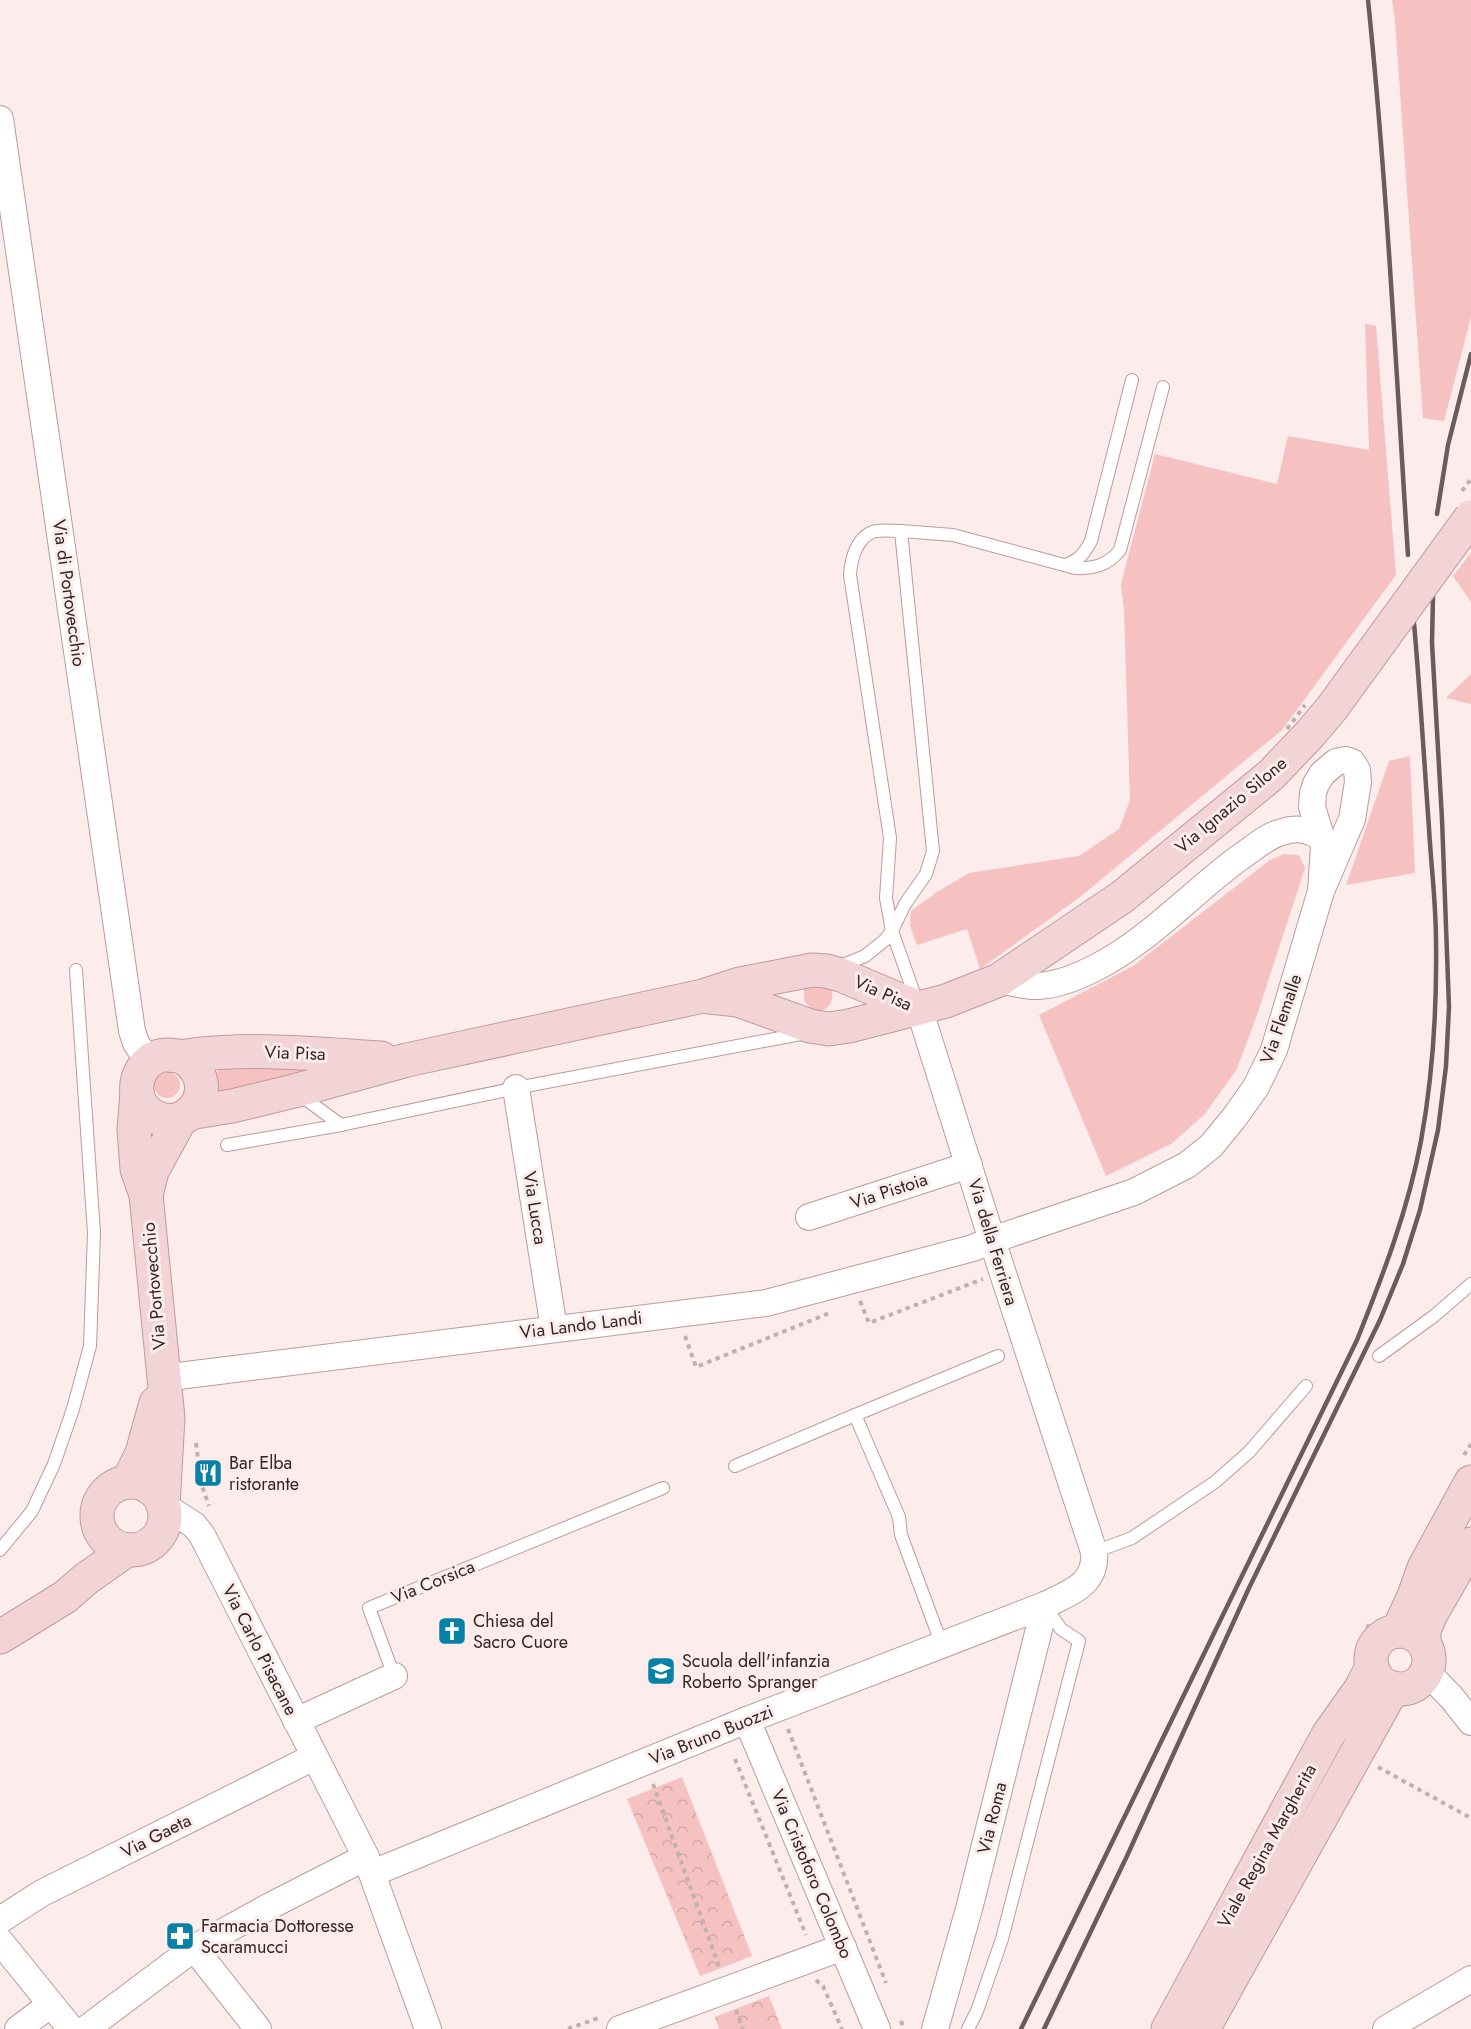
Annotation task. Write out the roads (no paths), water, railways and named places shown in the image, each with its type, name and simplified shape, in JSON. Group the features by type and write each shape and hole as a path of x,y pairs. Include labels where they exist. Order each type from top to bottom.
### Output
{"main road":[{"name":"Via Ignazio Silone","path":"919,1008 946,1001 999,980 1122,897 1270,775 1332,708 1471,517"},
{"path":"791,1018 787,1002 789,985 811,972"},
{"name":"Via Pisa","path":"185,1116 294,1091 407,1060 703,996 740,984 811,972 881,991 919,1008"},
{"name":"Via Pisa","path":"703,996 738,1000 810,1026 829,1029 919,1008"},
{"name":"Via Pisa","path":"182,1057 206,1053 286,1052 407,1060"},
{"path":"171,1054 182,1057 190,1062 201,1078 201,1098 185,1116 161,1119 153,1116 145,1110 137,1092 137,1081 141,1070 159,1056 171,1054"},
{"name":"Via Portovecchio","path":"137,1092 134,1129 137,1169 146,1195 162,1378"},
{"name":"Via Portovecchio","path":"146,1195 152,1171 185,1116"},
{"path":"128,1482 142,1453 162,1378"},
{"path":"162,1378 168,1418 163,1528 149,1545 127,1550 116,1547 100,1532 97,1510 101,1499 117,1485 128,1482 140,1483 158,1495 163,1505"},
{"path":"1382,1678 1403,1689 1421,1681 1416,1649 1414,1596 1424,1568 1471,1482"},
{"path":"12,1628 57,1587 90,1540 97,1521"},
{"path":"1416,1649 1431,1614 1471,1544"},
{"path":"12,1628 65,1597 87,1578 127,1550"},
{"name":"Viale Regina Margherita","path":"1382,1678 1371,1657 1380,1639 1388,1633 1416,1649"},
{"name":"Viale Regina Margherita","path":"1168,2029 1328,1735 1360,1690 1382,1678"},
{"name":"Viale Regina Margherita","path":"1203,2029 1382,1678"}],"street":[{"name":"Via di Portovecchio","path":"0,119 132,1031 136,1043 149,1062"},
{"name":"Via Flemalle","path":"992,1240 1134,1192 1186,1165 1211,1146 1251,1095 1274,1050 1321,891 1352,819 1358,782 1357,770 1352,762 1346,760 1336,762 1322,774 1316,784 1312,807 1324,846 1321,891"},
{"path":"999,980 1035,986 1063,981 1092,970 1127,949 1229,866 1270,836 1301,829 1321,838"},
{"name":"Via della Ferriera","path":"919,1008 1094,1552"},
{"name":"Via Lucca","path":"516,1088 554,1329"},
{"name":"Via Pistoia","path":"809,1217 969,1165"},
{"name":"Via Lando Landi","path":"162,1378 766,1303 973,1248 992,1240"},
{"name":"Via Carlo Pisacane","path":"163,1505 194,1525 202,1535 370,1865 428,2029"},
{"name":"Via Bruno Buozzi","path":"86,2029 194,1948 270,1906 370,1865 1045,1605 1077,1589 1092,1574 1095,1565 1094,1552"},
{"name":"Via Roma","path":"935,2029 969,1909 1045,1605"},
{"path":"1416,1649 1471,1722"},
{"name":"Via Corsica","path":"296,1721 394,1676"},
{"name":"Via Cristoforo Colombo","path":"747,1719 843,1947 889,2024"},
{"name":"Via Gaeta","path":"0,1920 42,1893 314,1757"},
{"path":"0,1941 71,2029"},
{"path":"616,2021 843,1947"},
{"path":"194,1948 258,2029"},
{"path":"1386,2029 1471,1979"},
{"path":"18,2029 51,2004"}],"lane":[{"path":"1066,565 1084,555 1090,541 1132,380"},
{"name":"Via della Ferriera","path":"919,1008 892,931 886,898 890,838 849,575 853,553 867,535 876,531 901,531 953,535 1066,565 1096,567 1114,557 1120,550 1163,387"},
{"path":"811,972 865,956 885,940 905,904 926,874 933,851 901,531"},
{"path":"0,1550 32,1510 54,1464 73,1409 90,1346 94,1233 76,970"},
{"path":"226,1145 341,1125 516,1088 829,1029"},
{"path":"294,1091 341,1125"},
{"path":"1379,1356 1434,1316 1471,1284"},
{"path":"735,1466 998,1356"},
{"path":"1094,1552 1132,1538 1215,1482 1249,1452 1306,1386"},
{"path":"855,1415 900,1517 901,1535 942,1645"},
{"name":"Via Corsica","path":"394,1676 369,1608 663,1488"},
{"path":"968,2029 977,2011 1002,1939 1079,1641 1062,1629 1045,1605"}],"railway":[{"path":"1368,0 1386,208 1408,555"},
{"path":"1437,514 1448,445 1471,354"},
{"path":"1044,2029 1127,1856 1249,1588 1380,1320 1403,1264 1420,1210 1438,1130 1446,1066 1449,1007 1432,643 1433,596"},
{"path":"1021,2029 1357,1340 1385,1267 1416,1167 1429,1091 1435,1016 1436,927 1414,623"}],"place":[{"name":"Bar Elba ristorante","path":"208,1473"},
{"name":"Chiesa del Sacro Cuore","path":"452,1631"},
{"name":"Scuola dell'infanzia Roberto Spranger","path":"661,1671"},
{"name":"Farmacia Dottoresse Scaramucci","path":"180,1936"}]}
